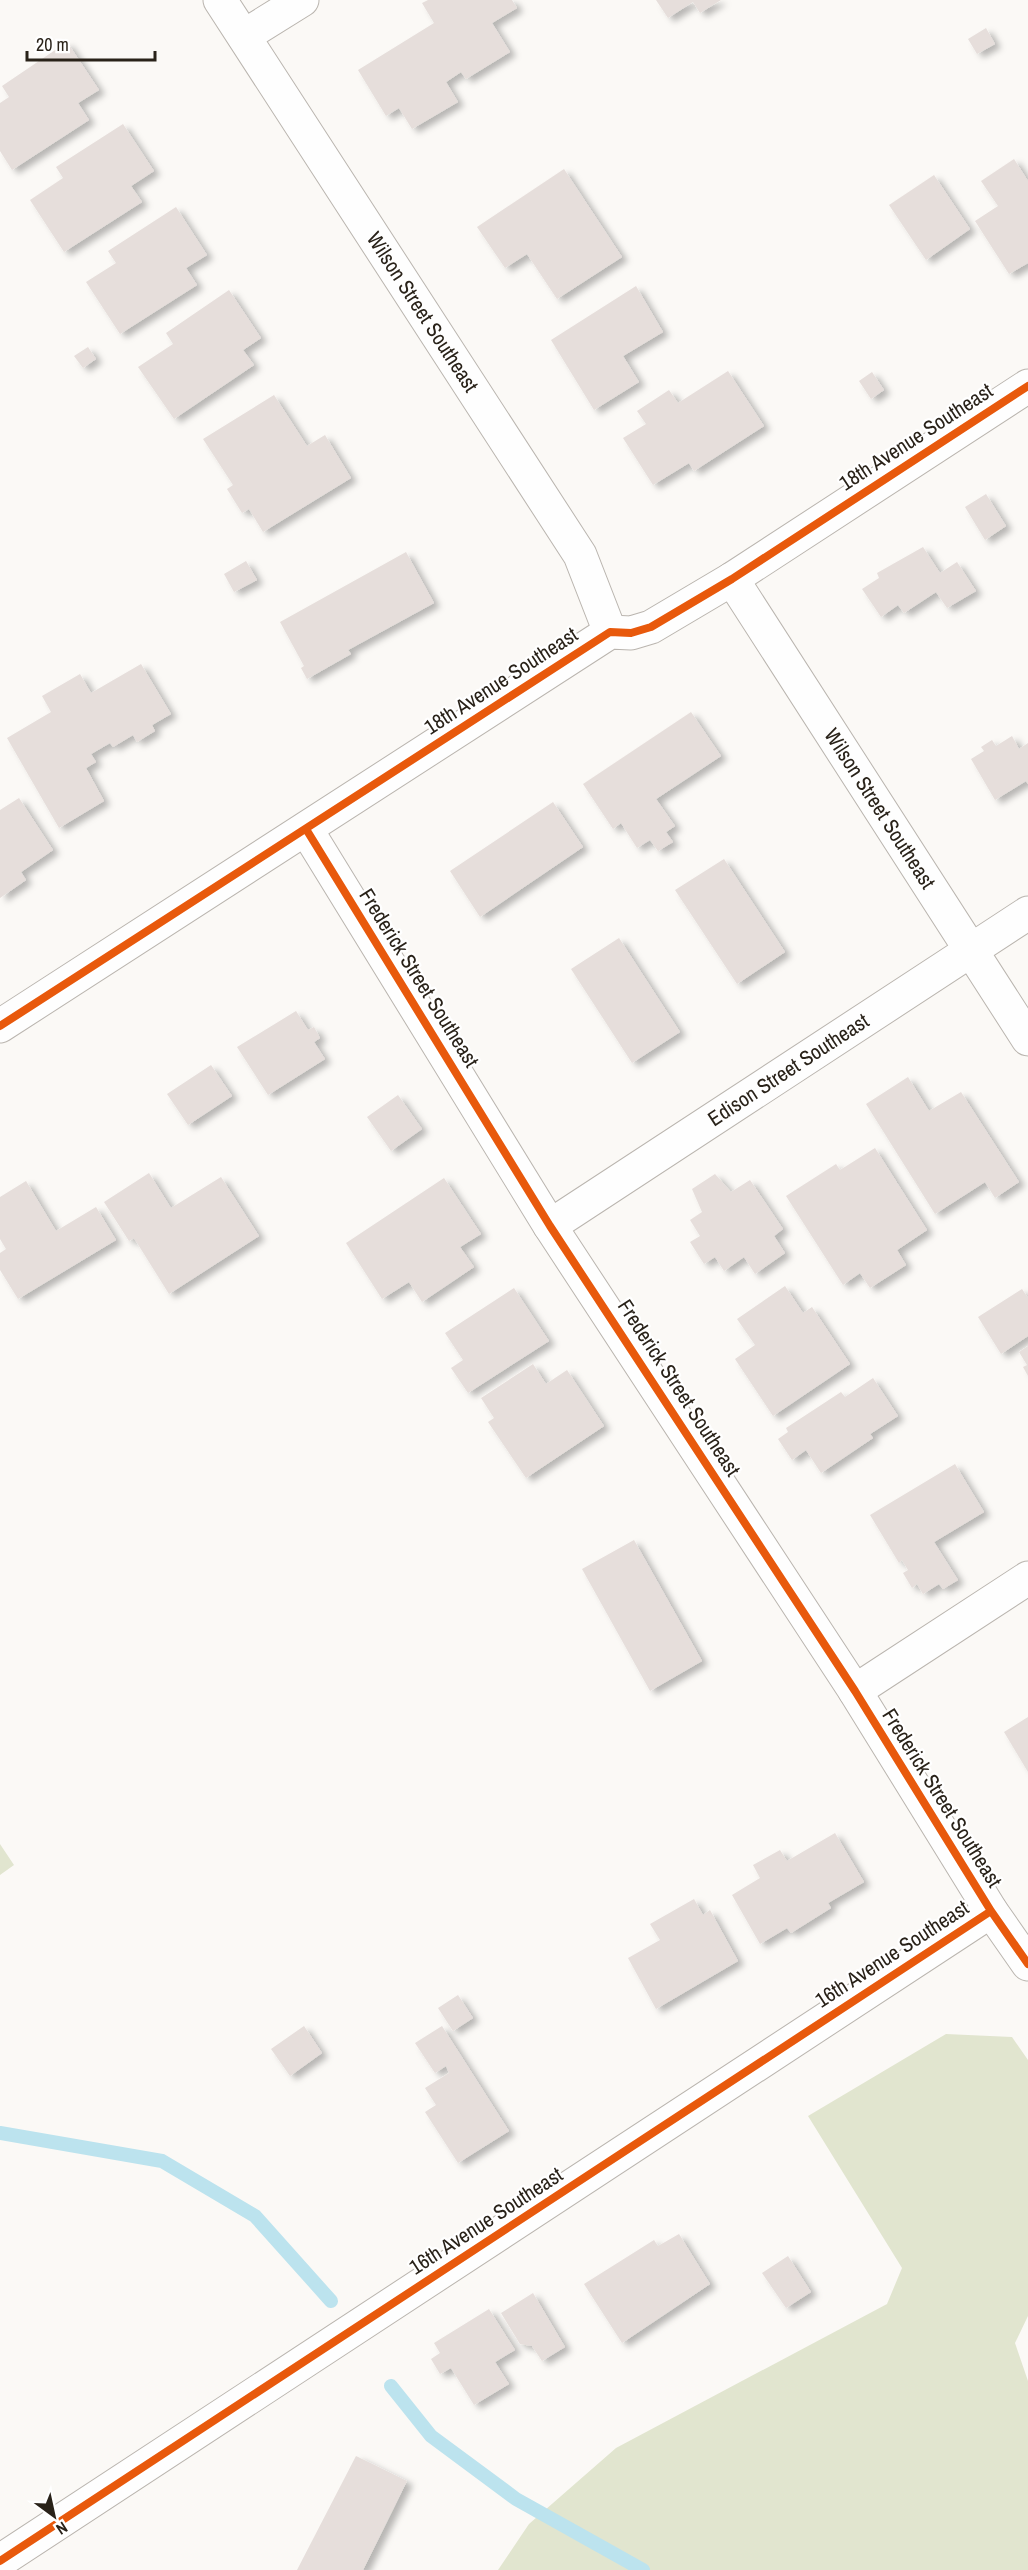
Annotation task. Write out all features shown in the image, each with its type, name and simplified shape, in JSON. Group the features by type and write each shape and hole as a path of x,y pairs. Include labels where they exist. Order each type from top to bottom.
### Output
{"street":[{"name":"Wilson Street Southeast","path":"220,0 580,555 610,632"},
{"path":"244,36 302,0"},
{"name":"18th Avenue Southeast","path":"0,1026 610,632 631,633 651,627 732,579 1028,386"},
{"name":"Wilson Street Southeast","path":"732,579 1028,1039"},
{"name":"Frederick Street Southeast","path":"306,829 550,1226 855,1691 991,1911 1028,1964"},
{"name":"Edison Street Southeast","path":"550,1226 1028,913"},
{"path":"855,1691 1028,1578"},
{"name":"16th Avenue Southeast","path":"0,2561 991,1911"}],"green space":[{"path":"0,1844 14,1865 0,1875"},
{"path":"946,2034 1012,2037 1028,2060 1028,2316 1015,2343 1028,2381 1028,2570 498,2570 529,2524 616,2448 887,2304 902,2268 808,2116"}],"building":[{"path":"428,0 512,0 517,8 492,23 510,52 466,79 461,72 446,82 458,102 412,129 399,108 386,116 358,70 434,23 422,3"},
{"path":"656,0 721,0 700,13 693,2 668,18"},
{"path":"986,28 995,44 977,54 968,39"},
{"path":"67,42 99,90 78,103 89,120 12,170 0,151 0,103 9,97 2,86"},
{"path":"123,124 154,171 131,186 142,202 64,252 30,200 63,178 56,167"},
{"path":"1014,159 1028,181 1028,263 1009,274 975,221 998,206 981,181"},
{"path":"564,169 622,257 557,299 527,254 505,268 477,227"},
{"path":"934,175 970,229 926,260 889,205"},
{"path":"176,207 207,255 186,268 197,285 120,334 86,282 116,263 108,251"},
{"path":"636,286 663,332 623,356 639,382 594,410 551,340"},
{"path":"229,290 261,338 243,350 254,365 174,419 138,367 173,344 166,333"},
{"path":"88,347 96,359 83,368 74,356"},
{"path":"728,371 764,426 694,471 689,463 653,485 623,438 646,424 637,411 669,390 678,403"},
{"path":"872,372 884,390 871,399 859,381"},
{"path":"274,395 307,446 325,435 351,478 263,532 249,509 242,513 227,489 233,485 203,439"},
{"path":"986,494 1006,526 985,540 965,507"},
{"path":"923,547 940,573 957,562 976,591 947,608 936,592 904,613 898,605 881,617 862,589 879,578 877,573"},
{"path":"406,552 434,603 348,650 351,654 307,679 301,668 304,666 280,622"},
{"path":"246,561 257,580 234,592 224,574"},
{"path":"141,664 171,714 152,725 155,731 137,742 133,735 113,747 110,743 91,754 96,762 86,768 104,801 59,828 7,738 51,712 42,696 80,674 91,693"},
{"path":"691,712 721,756 656,799 675,826 666,832 673,842 658,851 650,840 637,848 621,823 613,829 583,784"},
{"path":"1012,736 1019,749 1028,743 1028,784 1026,781 995,800 971,759 984,751 981,747 992,740 996,746"},
{"path":"19,798 53,850 21,872 26,880 0,898 0,810"},
{"path":"553,802 583,847 480,917 450,871"},
{"path":"724,859 785,952 737,984 675,890"},
{"path":"619,938 680,1032 632,1063 571,969"},
{"path":"296,1011 308,1030 314,1027 320,1038 314,1042 325,1059 268,1095 237,1047"},
{"path":"211,1065 232,1096 188,1125 167,1094"},
{"path":"908,1077 929,1111 961,1092 1019,1182 995,1198 985,1182 935,1214 866,1104"},
{"path":"398,1095 422,1129 391,1151 367,1117"},
{"path":"875,1148 927,1230 897,1250 906,1265 870,1288 860,1273 843,1285 786,1196 836,1164 840,1170"},
{"path":"149,1173 171,1208 221,1177 259,1236 169,1294 134,1238 129,1241 104,1202"},
{"path":"715,1174 731,1192 750,1180 783,1229 774,1236 785,1253 755,1274 744,1257 724,1271 715,1257 704,1264 690,1242 700,1236 690,1220 702,1212 692,1189"},
{"path":"444,1178 481,1234 460,1247 474,1267 422,1302 409,1282 382,1299 346,1243"},
{"path":"26,1181 56,1231 96,1207 116,1240 18,1299 0,1270 0,1253 6,1249 0,1239 0,1197"},
{"path":"785,1286 803,1313 812,1307 850,1364 773,1416 735,1359 755,1345 737,1319"},
{"path":"514,1288 549,1341 468,1393 451,1368 463,1360 445,1333"},
{"path":"1022,1289 1028,1298 1028,1336 1001,1354 978,1317"},
{"path":"1028,1346 1028,1376 1023,1367 1027,1365 1019,1352"},
{"path":"533,1364 546,1384 567,1370 604,1426 526,1478 488,1422 494,1418 481,1398"},
{"path":"873,1378 898,1416 870,1434 873,1438 821,1473 806,1450 792,1460 778,1439 788,1432 786,1428 841,1392 845,1397"},
{"path":"955,1464 984,1512 934,1542 958,1580 943,1589 939,1584 923,1594 917,1584 912,1588 903,1573 908,1570 902,1560 899,1563 870,1515"},
{"path":"634,1540 702,1661 650,1691 582,1569"},
{"path":"1028,1717 1028,1772 1004,1732"},
{"path":"835,1833 864,1882 828,1903 831,1908 791,1933 787,1928 760,1944 732,1895 760,1878 753,1865 780,1850 787,1861"},
{"path":"694,1899 703,1915 710,1910 738,1961 656,2009 628,1958 660,1940 650,1924"},
{"path":"458,1995 473,2018 453,2031 438,2008"},
{"path":"304,2026 322,2053 290,2076 271,2049"},
{"path":"442,2026 509,2131 458,2163 425,2112 436,2105 425,2088 449,2073 446,2066 435,2073 415,2043"},
{"path":"679,2234 710,2284 622,2343 584,2284 654,2240 658,2246"},
{"path":"788,2256 811,2292 786,2308 762,2273"},
{"path":"533,2293 565,2347 542,2361 532,2346 520,2344 501,2313"},
{"path":"489,2309 515,2350 495,2362 509,2384 474,2405 451,2368 440,2374 431,2359 440,2353 434,2343"},
{"path":"356,2456 407,2481 363,2570 297,2570"}],"waterway":[{"path":"0,2133 162,2161 255,2216 331,2301"},
{"path":"391,2386 431,2436 516,2499 643,2570"}],"cycle path":[{"path":"0,1026 610,632 631,633 651,627 732,579 1028,386"},
{"path":"306,829 550,1226 855,1691 991,1911 1028,1964"},
{"path":"0,2561 991,1911"}]}
